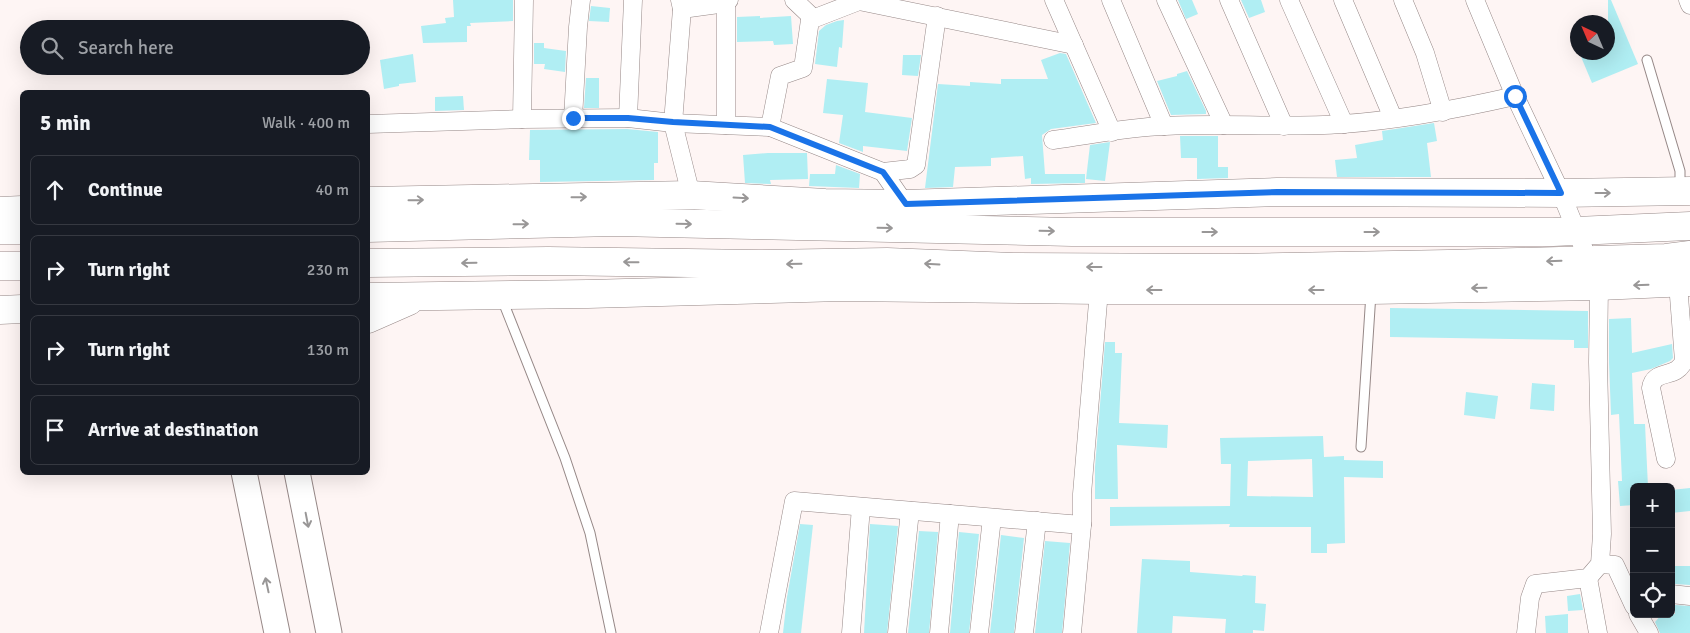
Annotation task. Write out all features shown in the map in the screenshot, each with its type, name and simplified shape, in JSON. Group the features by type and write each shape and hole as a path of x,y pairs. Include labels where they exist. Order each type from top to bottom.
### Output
{"main road":[{"path":"370,201 691,195 808,202 906,204 1277,192 1561,193 1685,191"},
{"path":"808,202 845,227"},
{"path":"0,211 20,210"},
{"path":"370,228 615,222 1091,232 1577,231 1690,226"},
{"path":"0,230 20,230"},
{"path":"370,297 841,287 1099,290 1185,279 1448,264 1666,258 1690,255"},
{"path":"370,263 758,264 887,262 1371,290 1599,286 1684,282"},
{"path":"0,266 20,266"},
{"path":"370,317 422,296"},
{"path":"0,310 20,309"}],"street":[{"path":"522,119 524,0"},
{"path":"573,118 581,0"},
{"path":"628,118 633,0"},
{"path":"794,0 813,18"},
{"path":"1054,0 1112,132"},
{"path":"1112,0 1164,126"},
{"path":"1166,0 1224,125"},
{"path":"1229,0 1284,126"},
{"path":"1289,0 1344,124"},
{"path":"1343,0 1393,118"},
{"path":"1403,0 1425,53 1443,112"},
{"path":"1475,0 1515,96 1561,193 1599,286 1598,362 1602,534 1600,564 1588,578 1535,584 1530,598 1526,633"},
{"path":"1688,0 1690,5"},
{"path":"691,195 673,122 681,4 728,1 726,125"},
{"path":"770,127 780,76 803,68 810,20 859,1 1074,45"},
{"path":"370,124 628,118 770,127 883,172 910,168 916,165 936,16"},
{"path":"1053,140 1164,126 1344,124 1443,112 1515,96"},
{"path":"883,172 906,204"},
{"path":"1666,459 1652,382 1658,376 1677,371 1684,361 1684,282"},
{"path":"1072,633 1099,290"},
{"path":"245,475 277,633"},
{"path":"299,475 329,633"},
{"path":"769,633 794,501 1082,525"},
{"path":"851,633 861,507"},
{"path":"897,633 910,511"},
{"path":"939,633 950,514"},
{"path":"980,633 992,518"},
{"path":"1024,633 1037,521"},
{"path":"1600,564 1615,565 1630,596"},
{"path":"1588,578 1598,633"},
{"path":"1675,594 1690,596"},
{"path":"1641,618 1649,633"}],"lane":[{"path":"1646,60 1685,191"},
{"path":"1362,447 1371,290"},
{"path":"500,295 578,495 590,533 611,633"}],"building":[{"path":"453,0 513,0 513,21 470,23 471,26 467,26 467,42 423,43 421,26 446,23 445,18 454,17"},
{"path":"1178,0 1192,0 1198,14 1186,19"},
{"path":"1241,0 1261,0 1265,12 1249,18"},
{"path":"1608,0 1611,0 1638,64 1592,83 1582,60 1615,60 1615,15 1608,15"},
{"path":"591,6 610,8 609,22 589,21"},
{"path":"760,16 760,18 791,16 793,44 774,45 773,41 737,42 737,17"},
{"path":"844,20 842,48 839,47 837,67 815,64 819,31 826,25"},
{"path":"534,43 544,43 544,48 566,51 565,72 544,69 545,64 534,64"},
{"path":"1060,53 1066,54 1096,123 1051,129 1042,135 1045,174 1085,174 1085,183 1031,184 1031,178 1025,179 1023,156 991,158 991,166 955,167 953,187 925,188 938,84 970,86 970,82 1001,84 1001,79 1048,79 1041,60"},
{"path":"413,54 416,82 399,84 399,86 384,89 380,60"},
{"path":"903,55 921,55 918,76 902,75"},
{"path":"1187,71 1206,114 1171,115 1157,81 1177,76 1177,74"},
{"path":"586,78 599,78 599,108 584,108"},
{"path":"827,79 868,83 865,112 912,118 907,151 863,146 863,152 839,143 843,115 823,113"},
{"path":"463,96 464,110 435,111 435,97"},
{"path":"1434,123 1437,141 1427,143 1431,177 1337,177 1335,160 1357,158 1355,145 1383,140 1382,131"},
{"path":"627,129 658,132 658,163 654,163 654,180 540,182 540,160 529,160 530,130"},
{"path":"1180,136 1218,136 1218,167 1228,167 1228,178 1197,179 1197,158 1181,158"},
{"path":"1110,142 1105,181 1086,179 1090,145"},
{"path":"807,153 808,179 770,180 771,184 745,183 743,155"},
{"path":"836,165 860,174 859,188 809,186 810,174 835,174"},
{"path":"1390,308 1588,311 1588,348 1574,348 1574,340 1390,337"},
{"path":"1631,318 1632,353 1672,344 1673,358 1670,361 1651,369 1632,373 1634,424 1645,424 1648,483 1630,483 1630,505 1620,506 1618,481 1622,481 1619,414 1611,415 1609,319"},
{"path":"1105,342 1115,342 1115,353 1122,353 1119,423 1168,425 1167,448 1117,445 1118,499 1095,499 1095,467"},
{"path":"1532,383 1555,385 1554,411 1530,409"},
{"path":"1466,392 1498,396 1495,419 1464,415"},
{"path":"1323,436 1324,457 1344,456 1344,460 1383,461 1383,478 1344,477 1345,543 1327,544 1327,553 1311,553 1311,527 1229,527 1230,524 1110,526 1110,507 1230,506 1231,464 1221,464 1220,438","holes":["1312,459 1313,497 1247,496 1248,461"]},
{"path":"1690,488 1690,511 1675,513 1675,490"},
{"path":"800,524 813,525 801,633 783,633 787,597"},
{"path":"870,524 898,526 887,633 864,633"},
{"path":"919,531 938,532 929,633 908,633"},
{"path":"959,532 979,534 969,633 950,633"},
{"path":"1001,535 1024,538 1014,633 990,633"},
{"path":"1045,541 1070,543 1062,633 1035,633"},
{"path":"1142,559 1190,561 1190,572 1256,576 1255,603 1266,604 1264,631 1253,630 1253,633 1225,633 1226,619 1173,616 1172,633 1137,633"},
{"path":"1675,566 1690,566 1690,585 1675,584"},
{"path":"1580,594 1583,610 1568,611 1567,596"},
{"path":"1675,605 1690,606 1690,633 1660,633 1655,622 1658,618 1675,618"},
{"path":"1568,614 1568,633 1546,633 1545,616"}],"route":[{"path":"573,118 628,118 770,127 883,172 906,204 1277,192 1561,193 1515,96"}]}
